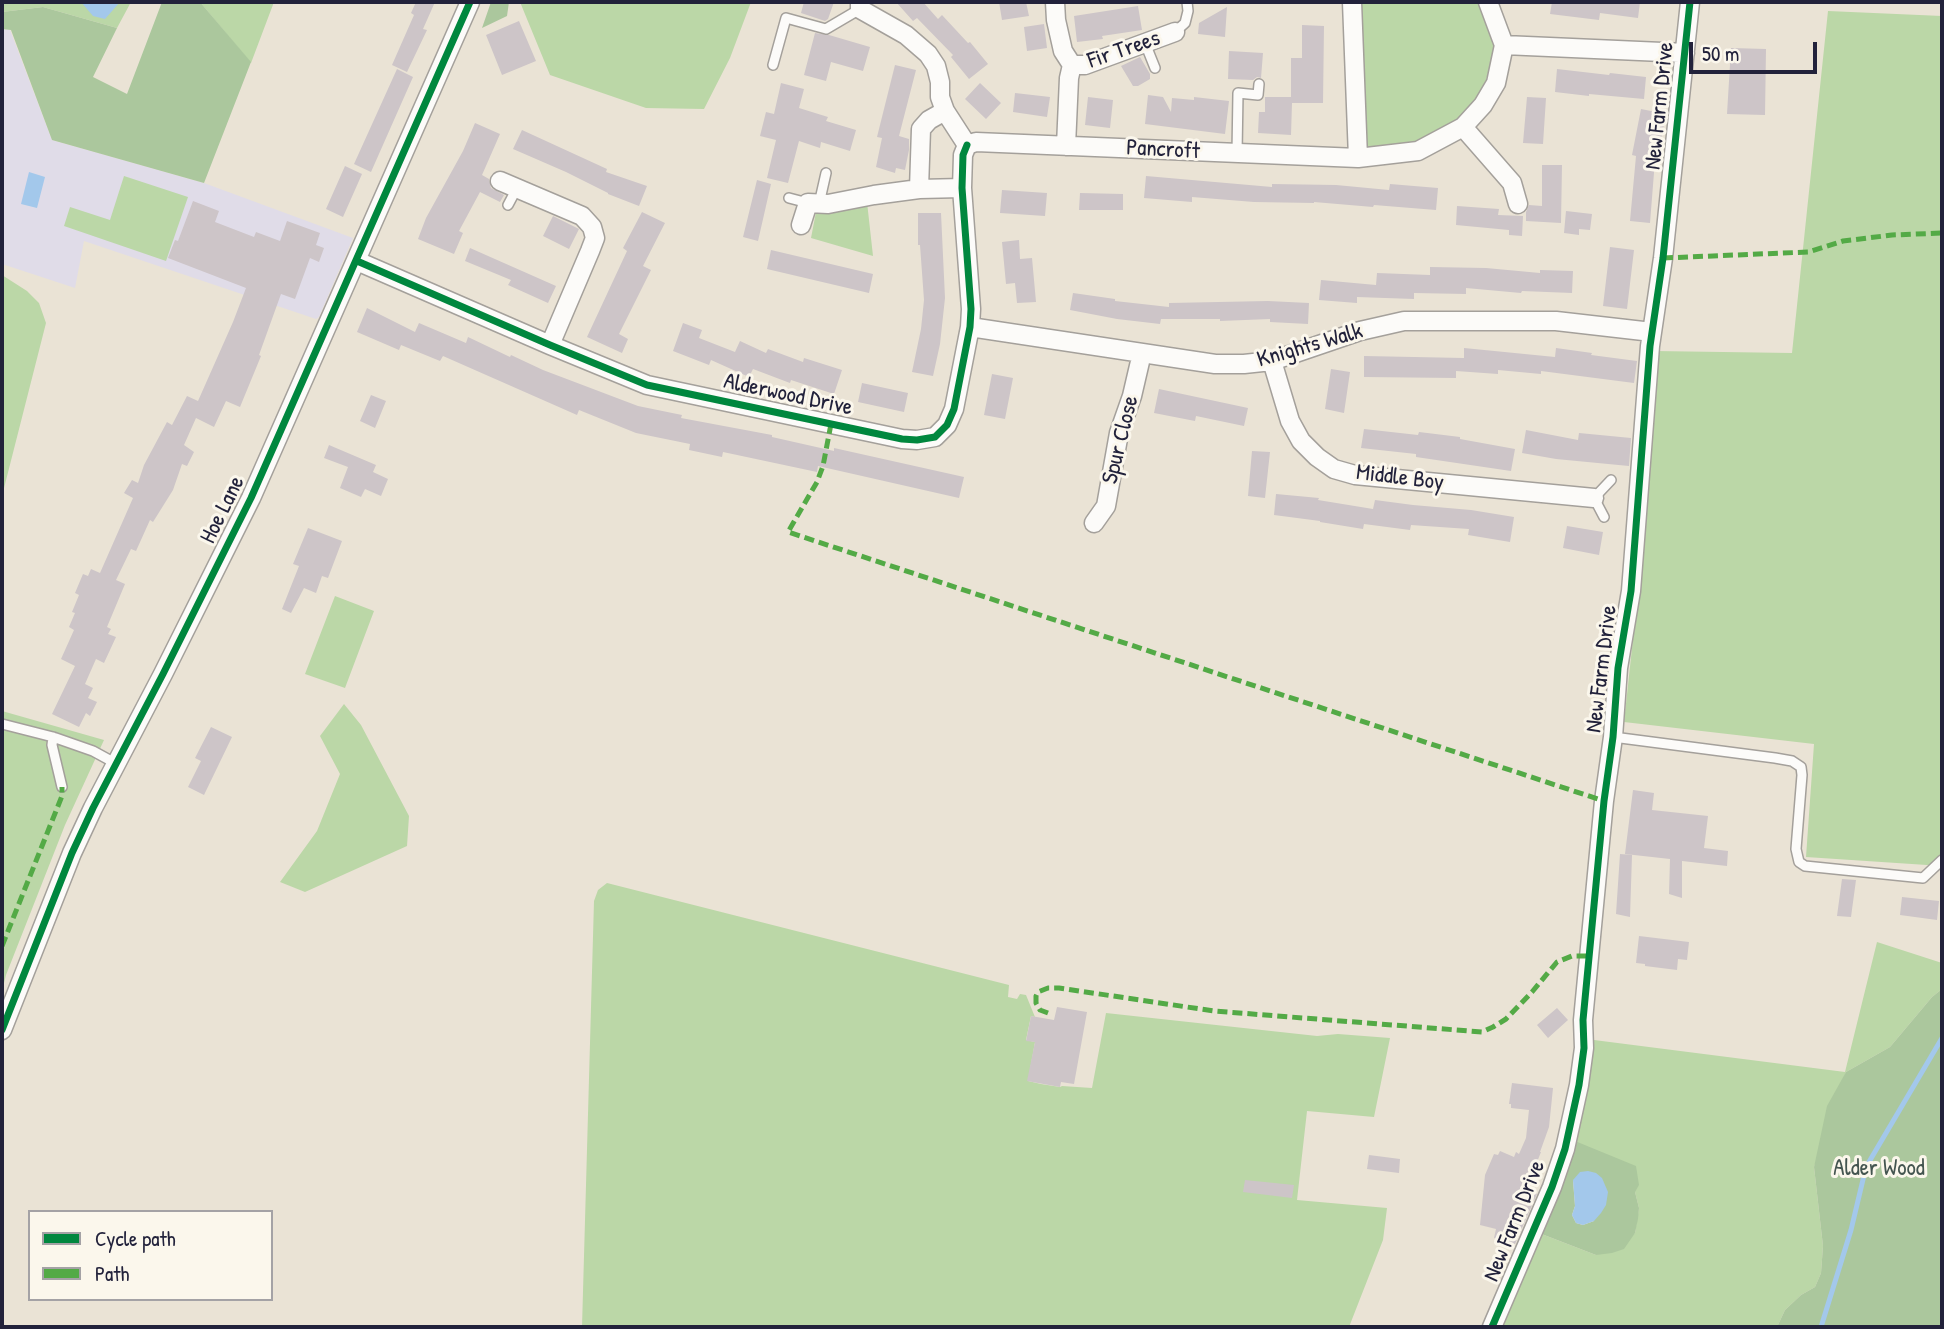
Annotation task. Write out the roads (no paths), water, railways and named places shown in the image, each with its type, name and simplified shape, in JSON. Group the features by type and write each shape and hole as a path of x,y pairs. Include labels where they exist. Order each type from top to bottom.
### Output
{"street":[{"name":"Hoe Lane","path":"2,1030 72,853 277,443 328,320 357,261 470,2"},
{"name":"Fir Trees","path":"1055,2 1063,51 1072,65 1066,146"},
{"path":"1352,2 1358,158"},
{"path":"1488,2 1504,45 1685,53"},
{"name":"New Farm Drive","path":"1492,1327 1552,1187 1565,1149 1579,1085 1618,668 1631,591 1652,332 1663,258 1690,2"},
{"path":"860,5 906,35 928,54 936,66 940,97 945,111 967,145"},
{"name":"Fir Trees","path":"1072,65 1085,65 1175,32"},
{"name":"Pancroft","path":"967,145 976,142 1358,158 1418,152 1463,127 1483,106 1496,83 1504,45"},
{"path":"919,189 921,129 929,120 945,111"},
{"path":"1463,127 1512,183 1518,204"},
{"name":"Alderwood Drive","path":"357,261 647,384 902,439 934,437 947,425 954,409 970,327 962,188 963,155 967,145"},
{"path":"509,184 582,216 592,227 594,238 550,345"},
{"path":"801,225 813,203 828,204 919,189 962,188"},
{"name":"Knights Walk","path":"970,327 1215,364 1272,361 1360,331 1404,321 1556,321 1652,332"},
{"name":"Spur Close","path":"1094,523 1106,506 1119,433 1132,396 1142,353"},
{"name":"Middle Boy","path":"1272,361 1290,421 1301,440 1317,457 1334,469 1355,475 1594,498"}],"lane":[{"path":"1175,32 1185,23 1187,2"},
{"path":"774,65 786,18 826,29 860,5"},
{"path":"1145,43 1155,68"},
{"path":"1237,153 1238,93 1258,95 1259,85"},
{"path":"789,198 813,203 826,173"},
{"path":"508,205 509,184"},
{"path":"1604,517 1594,498 1611,480"},
{"path":"2,724 53,737 93,751 115,763"},
{"path":"53,737 52,745 62,787"},
{"path":"1613,737 1775,758 1792,761 1801,767 1796,849 1799,862 1805,866 1923,878 1942,860"}],"water":[{"path":"81,2 120,2 105,19 93,16"},
{"path":"29,172 45,177 37,208 21,204"},
{"path":"1588,1171 1602,1178 1608,1192 1606,1205 1601,1213 1594,1221 1583,1225 1576,1223 1572,1215 1575,1206 1573,1180 1580,1172"}],"waterway":[{"path":"1821,1327 1851,1230 1866,1167 1942,1038"}],"park label":[{"name":"Alder Wood","path":"1879,1169"}]}
